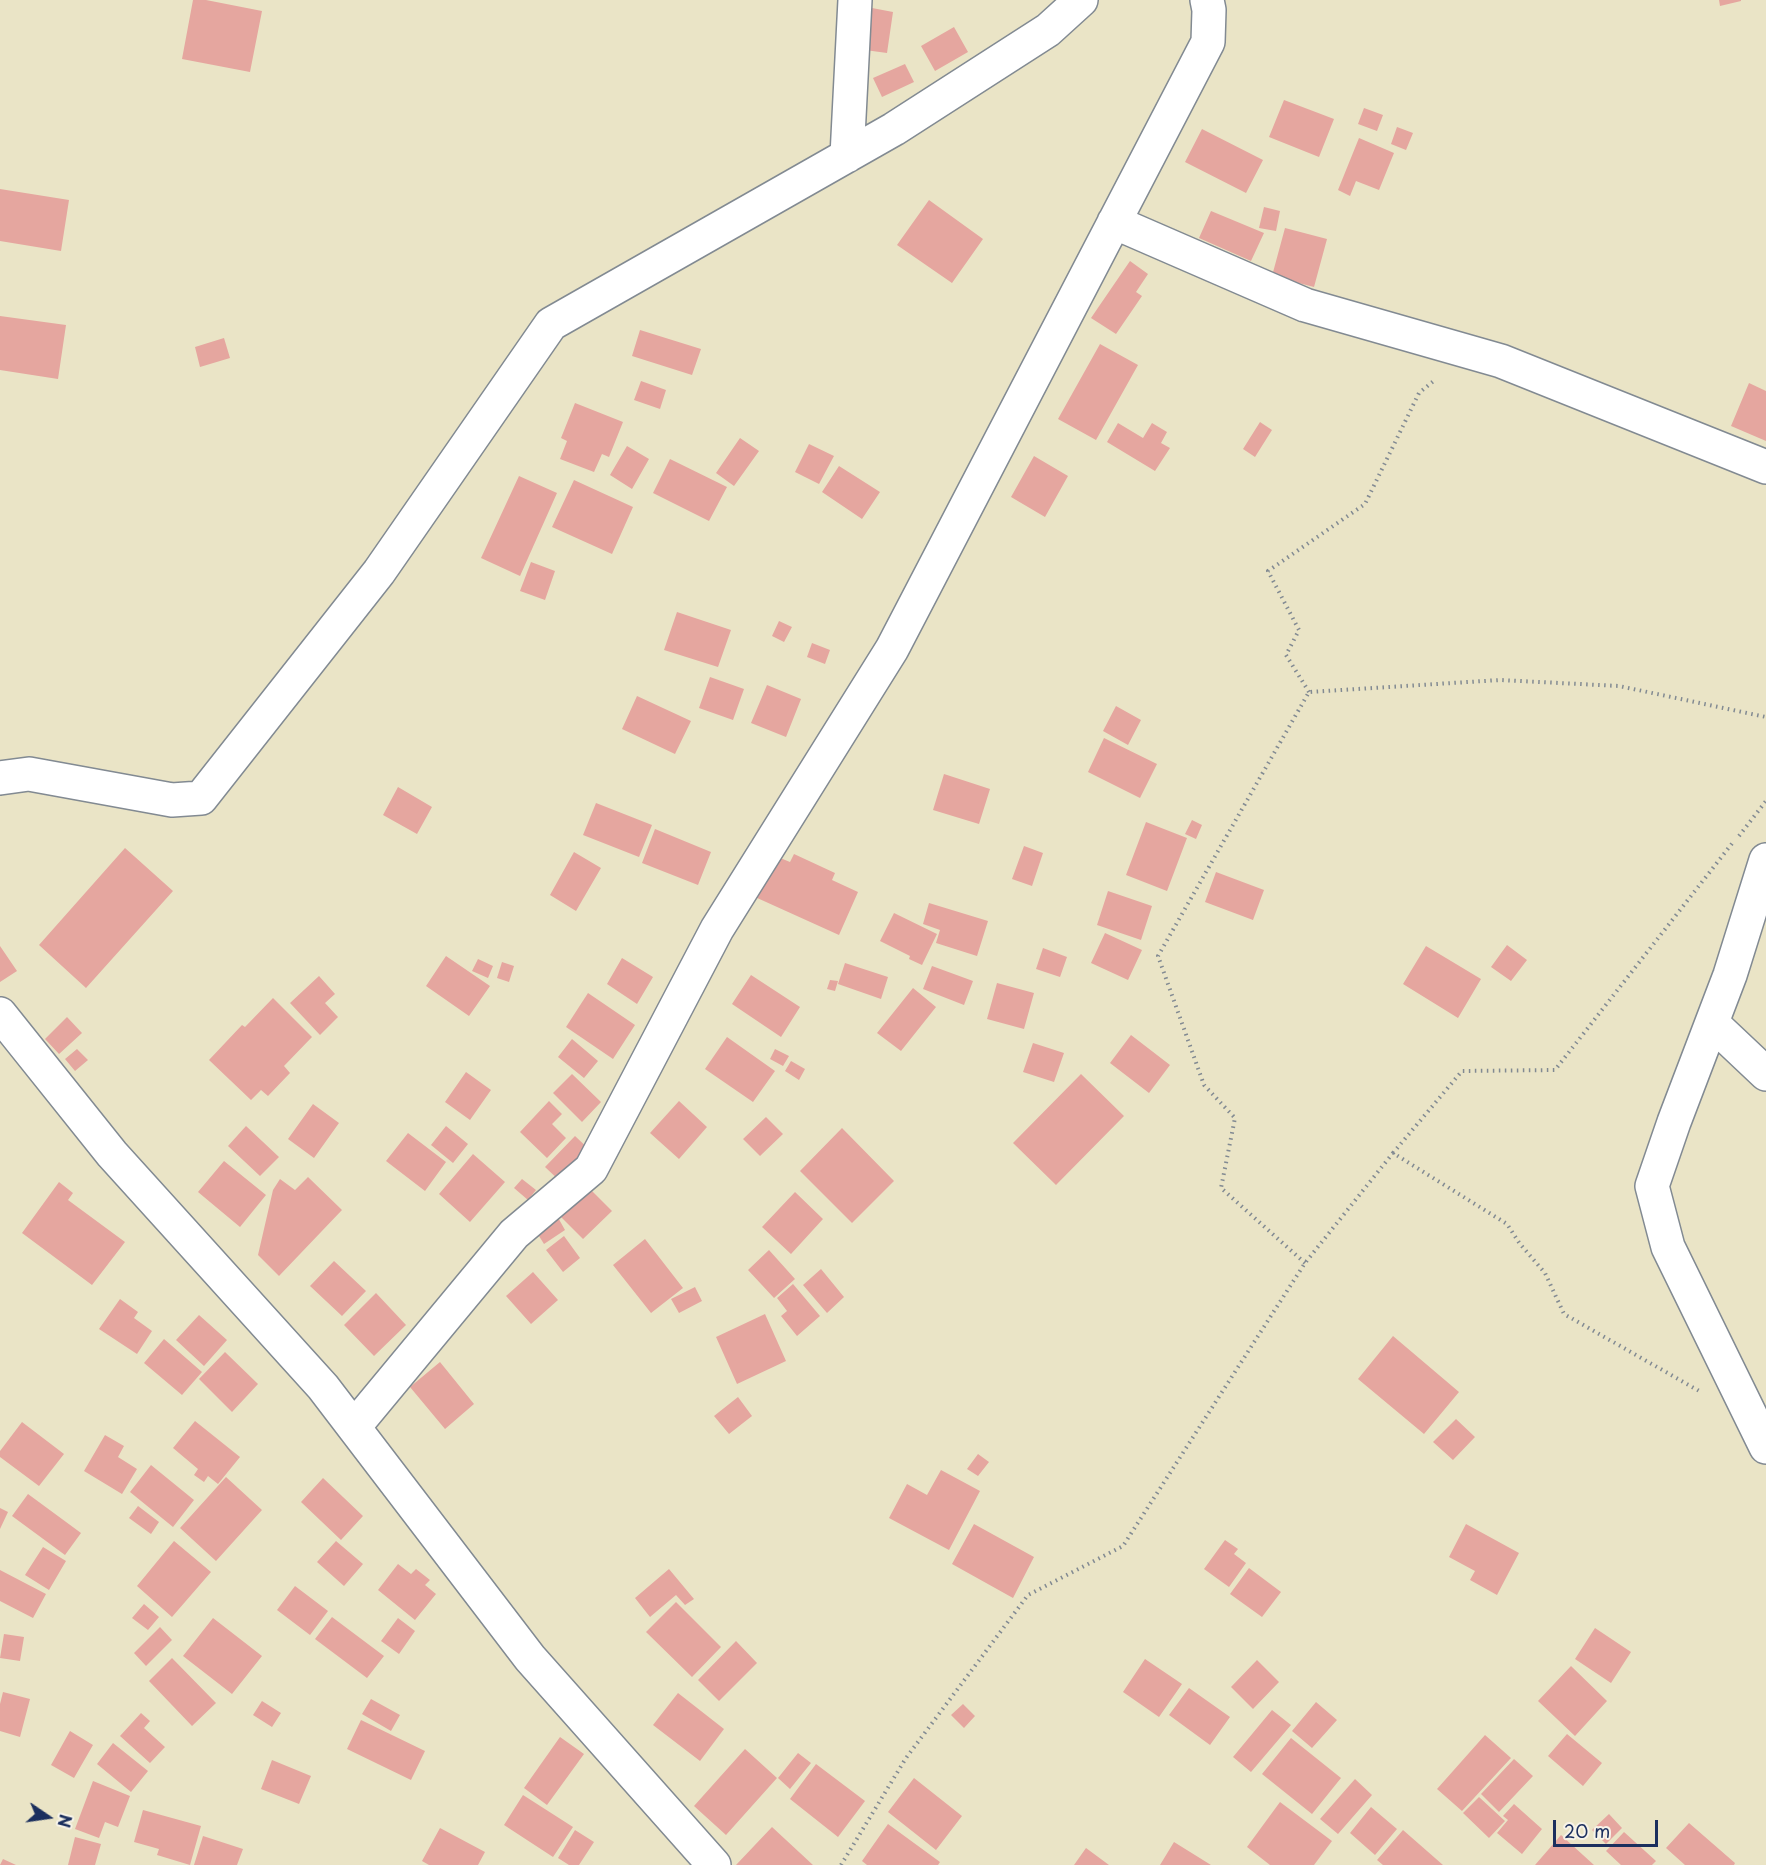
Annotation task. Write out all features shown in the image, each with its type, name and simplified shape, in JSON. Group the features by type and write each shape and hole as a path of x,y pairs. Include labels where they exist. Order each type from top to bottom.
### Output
{"street":[{"path":"847,156 855,0"},
{"path":"0,778 29,774 172,800 201,798 379,572 551,324 894,129 1048,30 1081,0"},
{"path":"354,1427 514,1234 591,1169 717,929 892,649 1208,42 1207,0"},
{"path":"1114,222 1305,306 1501,361 1766,467"},
{"path":"1766,861 1730,975 1652,1186 1668,1247 1766,1447"},
{"path":"0,1014 112,1154 323,1387 530,1658 714,1865"},
{"path":"1712,1023 1766,1074"}],"path":[{"path":"1309,692 1286,655 1299,630 1268,570 1365,504 1419,393 1467,352"},
{"path":"1309,692 1500,680 1619,686 1766,717"},
{"path":"1305,1263 1221,1188 1235,1118 1204,1084 1158,956 1309,692"},
{"path":"841,1865 906,1758 1028,1595 1123,1546 1305,1263 1462,1071 1555,1070 1766,801"},
{"path":"1393,1153 1507,1224 1520,1245 1545,1273 1564,1314 1704,1394"}],"building":[{"path":"193,0 206,0 262,11 250,72 182,59"},
{"path":"1719,0 1741,0 1741,1 1720,6"},
{"path":"872,8 893,12 887,53 865,50"},
{"path":"954,27 968,52 935,71 921,46"},
{"path":"905,64 914,82 882,97 873,78"},
{"path":"1284,100 1334,119 1319,157 1269,137"},
{"path":"1364,108 1383,115 1377,131 1358,124"},
{"path":"1397,127 1413,133 1406,150 1391,144"},
{"path":"1202,129 1263,160 1246,193 1185,162"},
{"path":"1359,138 1394,153 1379,190 1356,181 1350,196 1338,190"},
{"path":"0,189 69,200 61,251 0,241"},
{"path":"929,200 983,239 952,283 897,245"},
{"path":"1264,207 1280,211 1276,231 1259,228"},
{"path":"1211,211 1264,233 1251,261 1199,238"},
{"path":"1285,228 1327,239 1314,287 1272,276"},
{"path":"1130,261 1148,274 1136,292 1142,296 1116,334 1091,318"},
{"path":"0,316 66,325 58,379 0,370"},
{"path":"640,330 701,349 692,375 632,356"},
{"path":"224,338 230,358 200,367 195,347"},
{"path":"1100,344 1138,365 1096,440 1058,419"},
{"path":"641,381 666,390 660,409 634,400"},
{"path":"1749,383 1766,391 1766,441 1731,426"},
{"path":"575,403 623,422 609,457 602,454 594,472 560,459 567,441 561,438"},
{"path":"1260,422 1272,430 1255,457 1243,449"},
{"path":"1118,423 1143,438 1152,423 1167,432 1161,443 1170,448 1155,471 1107,442"},
{"path":"740,438 759,451 734,486 716,473"},
{"path":"809,444 834,456 819,484 795,472"},
{"path":"627,446 649,459 632,489 610,475"},
{"path":"1034,456 1068,476 1045,517 1011,497"},
{"path":"670,459 727,487 709,521 653,493"},
{"path":"839,466 880,492 862,519 822,492"},
{"path":"519,476 557,493 520,576 481,558"},
{"path":"574,480 633,507 612,554 552,527"},
{"path":"531,562 555,571 545,600 520,591"},
{"path":"677,612 731,630 718,667 664,650"},
{"path":"779,621 792,627 784,642 772,636"},
{"path":"812,643 830,650 825,664 807,657"},
{"path":"710,677 744,689 733,720 699,708"},
{"path":"767,685 801,699 786,737 751,723"},
{"path":"637,696 691,721 675,754 622,729"},
{"path":"1116,706 1141,720 1128,745 1103,731"},
{"path":"1104,738 1157,764 1140,798 1088,772"},
{"path":"944,774 990,789 979,824 933,810"},
{"path":"398,787 432,807 417,834 383,815"},
{"path":"596,803 652,825 639,857 583,835"},
{"path":"1192,820 1202,825 1196,839 1185,834"},
{"path":"1146,822 1187,838 1167,891 1126,875"},
{"path":"655,829 711,852 698,885 642,863"},
{"path":"1024,846 1043,853 1032,886 1012,879"},
{"path":"125,848 173,891 86,988 39,945"},
{"path":"574,852 601,868 576,911 550,895"},
{"path":"794,854 835,873 832,880 858,892 839,935 755,897 773,855 790,862"},
{"path":"1216,872 1264,890 1253,920 1205,902"},
{"path":"1108,891 1152,906 1141,940 1097,925"},
{"path":"929,903 988,921 977,956 936,943 940,930 923,924"},
{"path":"894,913 937,934 922,965 909,959 910,956 880,941"},
{"path":"1105,933 1142,950 1128,980 1091,963"},
{"path":"1507,945 1527,960 1511,981 1491,967"},
{"path":"0,946 17,971 0,982"},
{"path":"1426,946 1481,979 1458,1018 1403,984"},
{"path":"1043,948 1067,957 1060,977 1036,969"},
{"path":"446,956 490,986 469,1016 426,986"},
{"path":"622,958 653,977 637,1004 607,984"},
{"path":"478,959 493,966 488,978 472,971"},
{"path":"502,962 514,966 509,982 497,978"},
{"path":"845,963 888,977 881,999 838,984"},
{"path":"932,966 973,981 964,1005 923,989"},
{"path":"751,975 800,1007 781,1037 732,1004"},
{"path":"319,976 335,994 325,1003 338,1017 320,1035 290,1003"},
{"path":"830,980 838,981 835,991 827,989"},
{"path":"997,983 1034,993 1024,1029 987,1019"},
{"path":"913,988 936,1007 901,1051 877,1033"},
{"path":"588,993 635,1025 613,1059 566,1027"},
{"path":"273,998 312,1037 284,1066 290,1073 268,1096 261,1090 251,1100 209,1060 242,1025 245,1027"},
{"path":"67,1017 82,1033 59,1054 45,1039"},
{"path":"1131,1035 1170,1065 1149,1093 1110,1063"},
{"path":"727,1037 775,1071 753,1102 705,1069"},
{"path":"572,1039 598,1061 584,1078 558,1057"},
{"path":"1033,1043 1064,1053 1054,1082 1023,1072"},
{"path":"77,1049 88,1060 75,1071 65,1059"},
{"path":"775,1049 789,1056 783,1066 770,1059"},
{"path":"791,1061 805,1069 799,1080 785,1071"},
{"path":"466,1072 491,1090 470,1120 445,1102"},
{"path":"572,1074 601,1102 582,1122 553,1093"},
{"path":"1081,1074 1124,1116 1056,1185 1013,1143"},
{"path":"549,1101 562,1114 552,1124 566,1138 547,1158 520,1132"},
{"path":"679,1101 707,1127 679,1159 650,1133"},
{"path":"313,1104 339,1123 314,1158 288,1139"},
{"path":"766,1117 783,1134 760,1156 743,1139"},
{"path":"246,1126 279,1157 260,1176 228,1146"},
{"path":"446,1126 468,1144 453,1163 431,1145"},
{"path":"842,1128 894,1181 852,1223 800,1171"},
{"path":"408,1133 446,1162 425,1191 386,1161"},
{"path":"575,1136 592,1152 562,1183 545,1167"},
{"path":"473,1154 505,1182 470,1222 439,1194"},
{"path":"224,1161 266,1195 240,1227 198,1192"},
{"path":"308,1177 342,1210 279,1276 258,1255 273,1190 280,1179 295,1190"},
{"path":"522,1179 536,1190 528,1200 514,1188"},
{"path":"59,1182 73,1193 68,1200 125,1242 92,1285 22,1233"},
{"path":"590,1189 612,1211 583,1239 561,1217"},
{"path":"795,1192 823,1219 791,1254 762,1227"},
{"path":"556,1214 565,1230 544,1244 534,1228"},
{"path":"564,1236 580,1258 563,1272 546,1250"},
{"path":"645,1239 683,1288 651,1313 613,1265"},
{"path":"769,1250 795,1279 774,1298 748,1270"},
{"path":"334,1261 366,1291 342,1316 310,1286"},
{"path":"821,1269 844,1297 827,1313 803,1285"},
{"path":"533,1272 558,1300 531,1324 506,1296"},
{"path":"793,1284 820,1316 797,1336 781,1316 787,1311 777,1298"},
{"path":"695,1287 702,1301 679,1313 671,1299"},
{"path":"376,1293 406,1325 374,1356 344,1325"},
{"path":"120,1299 138,1312 134,1318 152,1331 137,1354 99,1329"},
{"path":"765,1314 786,1361 737,1384 716,1337"},
{"path":"199,1315 227,1340 204,1366 176,1340"},
{"path":"1393,1336 1459,1392 1424,1434 1358,1379"},
{"path":"164,1339 202,1372 182,1395 144,1363"},
{"path":"225,1352 258,1384 232,1412 199,1379"},
{"path":"440,1362 474,1404 445,1429 410,1387"},
{"path":"738,1397 752,1416 729,1434 714,1416"},
{"path":"1456,1419 1475,1437 1453,1460 1433,1442"},
{"path":"195,1421 240,1457 218,1484 208,1476 204,1482 194,1475 198,1469 173,1448"},
{"path":"22,1422 64,1454 39,1486 0,1457 0,1451"},
{"path":"105,1435 124,1446 118,1457 137,1469 122,1494 84,1471"},
{"path":"978,1454 989,1462 978,1476 967,1469"},
{"path":"151,1465 194,1500 173,1527 130,1492"},
{"path":"941,1470 980,1491 949,1550 889,1518 907,1484 927,1495"},
{"path":"226,1477 262,1510 216,1561 180,1528"},
{"path":"323,1478 363,1516 341,1540 301,1502"},
{"path":"28,1494 81,1533 65,1555 12,1516"},
{"path":"138,1506 159,1522 151,1534 129,1518"},
{"path":"0,1508 8,1512 0,1529"},
{"path":"974,1524 1034,1557 1013,1598 952,1564"},
{"path":"1466,1524 1519,1553 1497,1595 1470,1580 1475,1571 1449,1557"},
{"path":"1225,1540 1238,1549 1234,1554 1246,1563 1229,1587 1204,1569"},
{"path":"174,1541 211,1572 172,1617 137,1586"},
{"path":"336,1541 363,1564 344,1586 317,1562"},
{"path":"43,1547 66,1561 49,1590 25,1575"},
{"path":"398,1564 411,1574 416,1569 430,1580 425,1585 436,1594 415,1620 378,1590"},
{"path":"1249,1568 1281,1592 1262,1617 1230,1594"},
{"path":"669,1569 694,1599 685,1605 676,1595 650,1617 635,1598"},
{"path":"0,1570 46,1594 33,1618 0,1601"},
{"path":"295,1586 328,1611 310,1635 277,1610"},
{"path":"676,1602 721,1647 692,1677 646,1632"},
{"path":"144,1604 159,1617 148,1630 132,1618"},
{"path":"332,1617 384,1656 367,1678 315,1639"},
{"path":"213,1618 262,1656 232,1694 183,1656"},
{"path":"398,1618 415,1631 399,1654 381,1641"},
{"path":"160,1627 172,1640 146,1666 134,1653"},
{"path":"1595,1628 1631,1652 1611,1683 1575,1659"},
{"path":"4,1634 24,1637 20,1661 0,1658"},
{"path":"736,1641 757,1663 719,1701 698,1680"},
{"path":"172,1658 216,1703 192,1726 149,1681"},
{"path":"1145,1659 1182,1684 1159,1717 1123,1692"},
{"path":"1257,1660 1279,1682 1253,1709 1231,1687"},
{"path":"1571,1666 1607,1701 1575,1736 1538,1701"},
{"path":"1189,1688 1230,1717 1210,1745 1169,1715"},
{"path":"3,1692 30,1699 20,1737 0,1731 0,1704"},
{"path":"678,1693 724,1729 700,1761 653,1725"},
{"path":"371,1699 400,1715 391,1731 362,1714"},
{"path":"262,1701 281,1713 272,1727 253,1715"},
{"path":"1316,1702 1337,1720 1312,1748 1292,1731"},
{"path":"963,1704 975,1716 964,1728 951,1715"},
{"path":"1272,1710 1291,1725 1251,1772 1233,1757"},
{"path":"141,1713 150,1721 144,1728 165,1747 150,1763 120,1736"},
{"path":"361,1720 425,1751 411,1780 347,1749"},
{"path":"70,1731 93,1745 74,1778 51,1765"},
{"path":"1567,1734 1602,1763 1583,1786 1548,1756"},
{"path":"1485,1735 1511,1758 1462,1811 1437,1789"},
{"path":"560,1737 584,1754 547,1805 524,1788"},
{"path":"1291,1738 1341,1778 1312,1814 1262,1774"},
{"path":"113,1743 148,1771 131,1792 97,1764"},
{"path":"745,1749 777,1778 726,1835 694,1806"},
{"path":"798,1753 811,1763 790,1789 778,1778"},
{"path":"1514,1759 1533,1776 1499,1812 1481,1794"},
{"path":"272,1760 311,1776 299,1804 261,1789"},
{"path":"816,1764 865,1801 838,1837 790,1799"},
{"path":"914,1778 962,1816 936,1850 888,1812"},
{"path":"1355,1779 1372,1795 1338,1834 1320,1819"},
{"path":"93,1781 130,1796 118,1827 105,1822 99,1838 75,1829"},
{"path":"523,1795 573,1827 553,1857 504,1825"},
{"path":"1479,1797 1505,1821 1489,1838 1463,1813"},
{"path":"1280,1802 1332,1841 1314,1865 1270,1865 1247,1847"},
{"path":"1514,1804 1542,1829 1522,1854 1497,1833 1508,1820 1503,1816"},
{"path":"1371,1807 1397,1829 1375,1855 1350,1833"},
{"path":"143,1810 201,1826 190,1865 157,1855 159,1849 134,1842"},
{"path":"1609,1814 1622,1828 1606,1844 1592,1830"},
{"path":"1689,1823 1735,1863 1734,1865 1685,1865 1666,1848"},
{"path":"888,1824 940,1862 938,1865 867,1865 862,1861"},
{"path":"772,1827 813,1865 736,1865"},
{"path":"440,1828 485,1852 478,1865 429,1865 422,1861"},
{"path":"575,1830 594,1842 579,1865 569,1865 558,1858"},
{"path":"1403,1830 1443,1865 1383,1865 1377,1860"},
{"path":"1624,1832 1656,1861 1652,1865 1621,1865 1606,1851"},
{"path":"1561,1835 1594,1865 1535,1865"},
{"path":"203,1836 243,1849 237,1865 194,1865"},
{"path":"75,1837 101,1844 95,1865 68,1865"},
{"path":"1174,1842 1211,1865 1160,1865"},
{"path":"1086,1848 1109,1865 1074,1865"},
{"path":"3,1859 16,1865 0,1865"}]}
